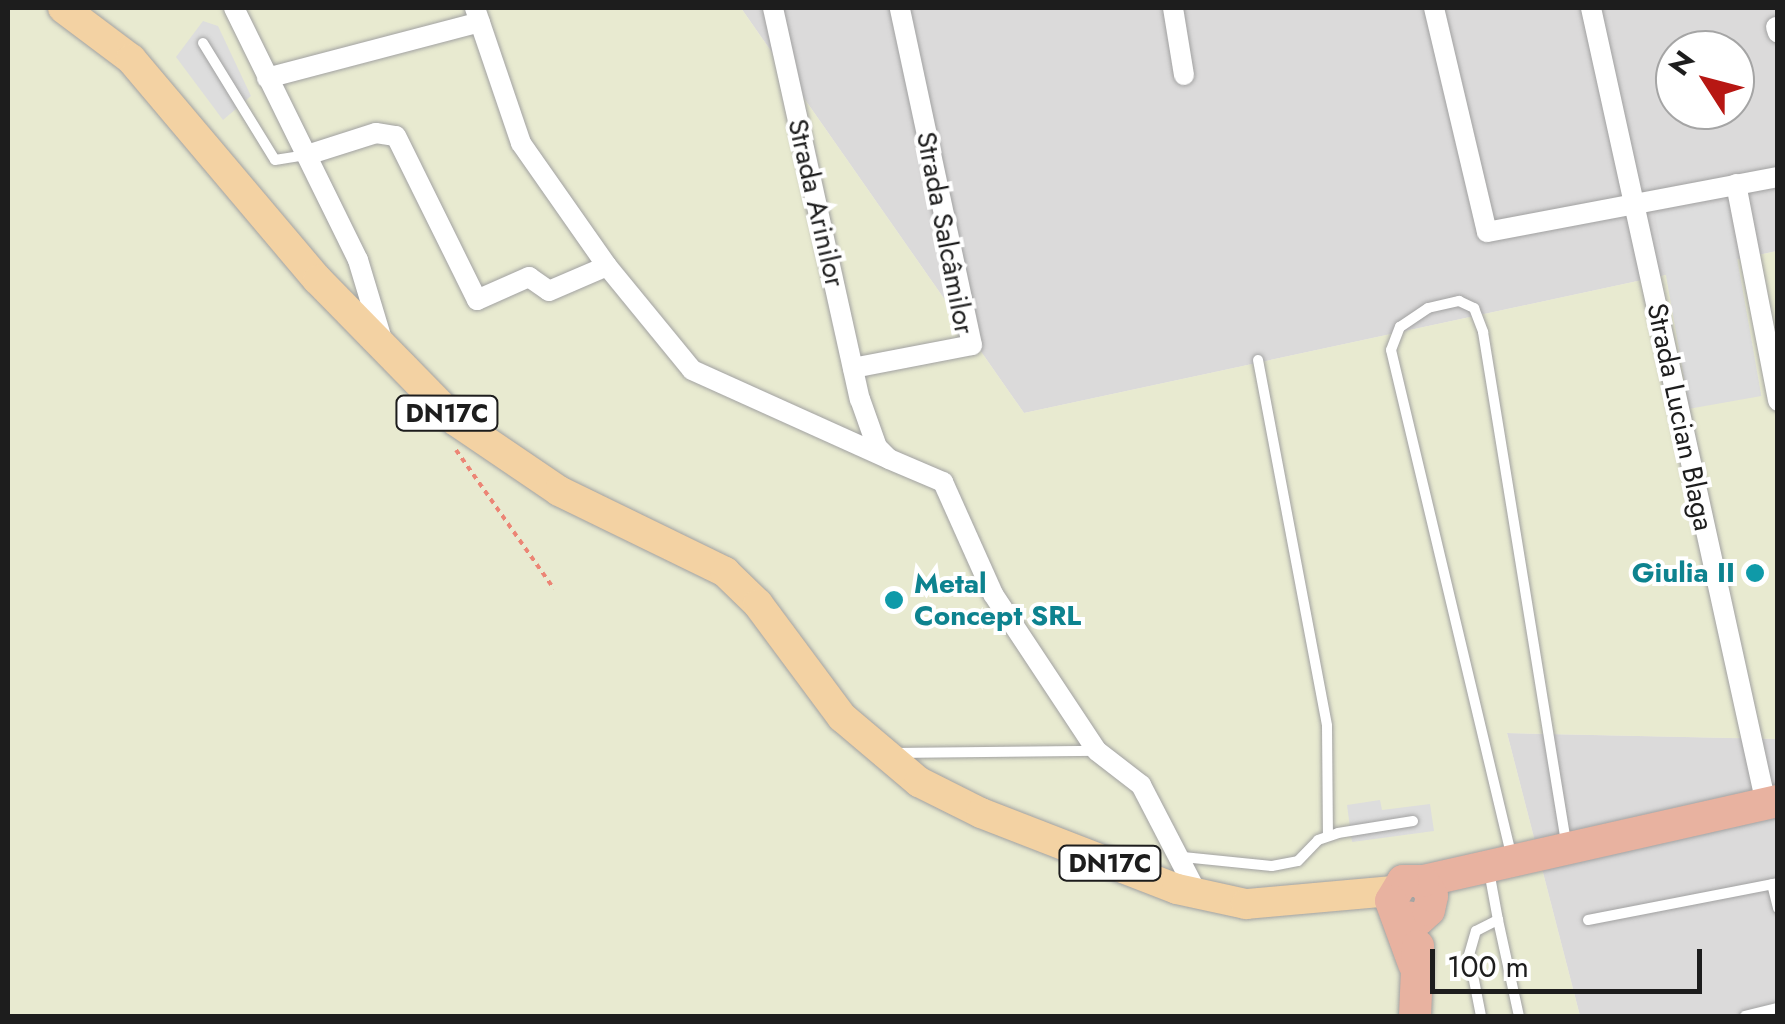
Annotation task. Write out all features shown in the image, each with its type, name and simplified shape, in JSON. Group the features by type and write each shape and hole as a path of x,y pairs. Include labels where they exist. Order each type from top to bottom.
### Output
{"highway":[{"name":"Strada Lucian Blaga","path":"1411,901 1492,870 1772,802"},
{"path":"1411,901 1415,1016"}],"main road":[{"name":"DN17C","path":"64,8 107,35 153,82 318,280 456,421 559,490 725,572 758,604 842,717 880,753 982,813 1197,893 1246,904 1359,894 1411,901"}],"street":[{"path":"234,8 358,260 384,348"},
{"name":"Strada Arinilor","path":"772,8 860,399 878,447 889,459"},
{"name":"Strada Salcâmilor","path":"853,368 972,345 900,8"},
{"path":"1173,8 1184,75"},
{"path":"1434,8 1487,232 1778,177"},
{"name":"Strada Lucian Blaga","path":"1591,8 1772,802"},
{"path":"267,78 477,14 521,143 607,266 692,370 943,482 993,594 1097,751 1141,785 1183,857 1197,893"},
{"path":"307,155 376,134 396,136 477,300 529,277 549,291 607,266"},
{"path":"1736,184 1778,402"}],"lane":[{"path":"203,43 275,160 307,155"},
{"path":"1519,1016 1391,350 1400,327 1428,308 1459,301 1474,308 1484,332 1567,852"},
{"path":"1258,360 1327,726 1328,836"},
{"path":"880,753 1097,751"},
{"path":"1183,857 1272,866 1298,860 1328,836 1413,822"},
{"path":"1588,920 1775,884 1778,908"},
{"path":"1481,1016 1469,955 1476,932 1498,920"},
{"path":"1745,1016 1778,1008"}],"path":[{"path":"456,421 456,450 554,589"}],"shaded area":[{"path":"741,8 1777,8 1777,251 1024,413"},
{"path":"203,21 218,26 251,96 223,120 176,57"},
{"path":"1727,201 1761,396 1689,409 1655,214"},
{"path":"1507,733 1777,739 1777,1016 1580,1016"},
{"path":"1380,800 1382,810 1430,804 1434,831 1352,842 1347,805"}],"green space":[{"path":"8,8 741,8 1024,413 1777,251 1777,739 1507,733 1580,1016 8,1016"}],"place":[{"name":"Giulia II","path":"1755,573"},
{"name":"Metal Concept SRL","path":"894,600"}]}
